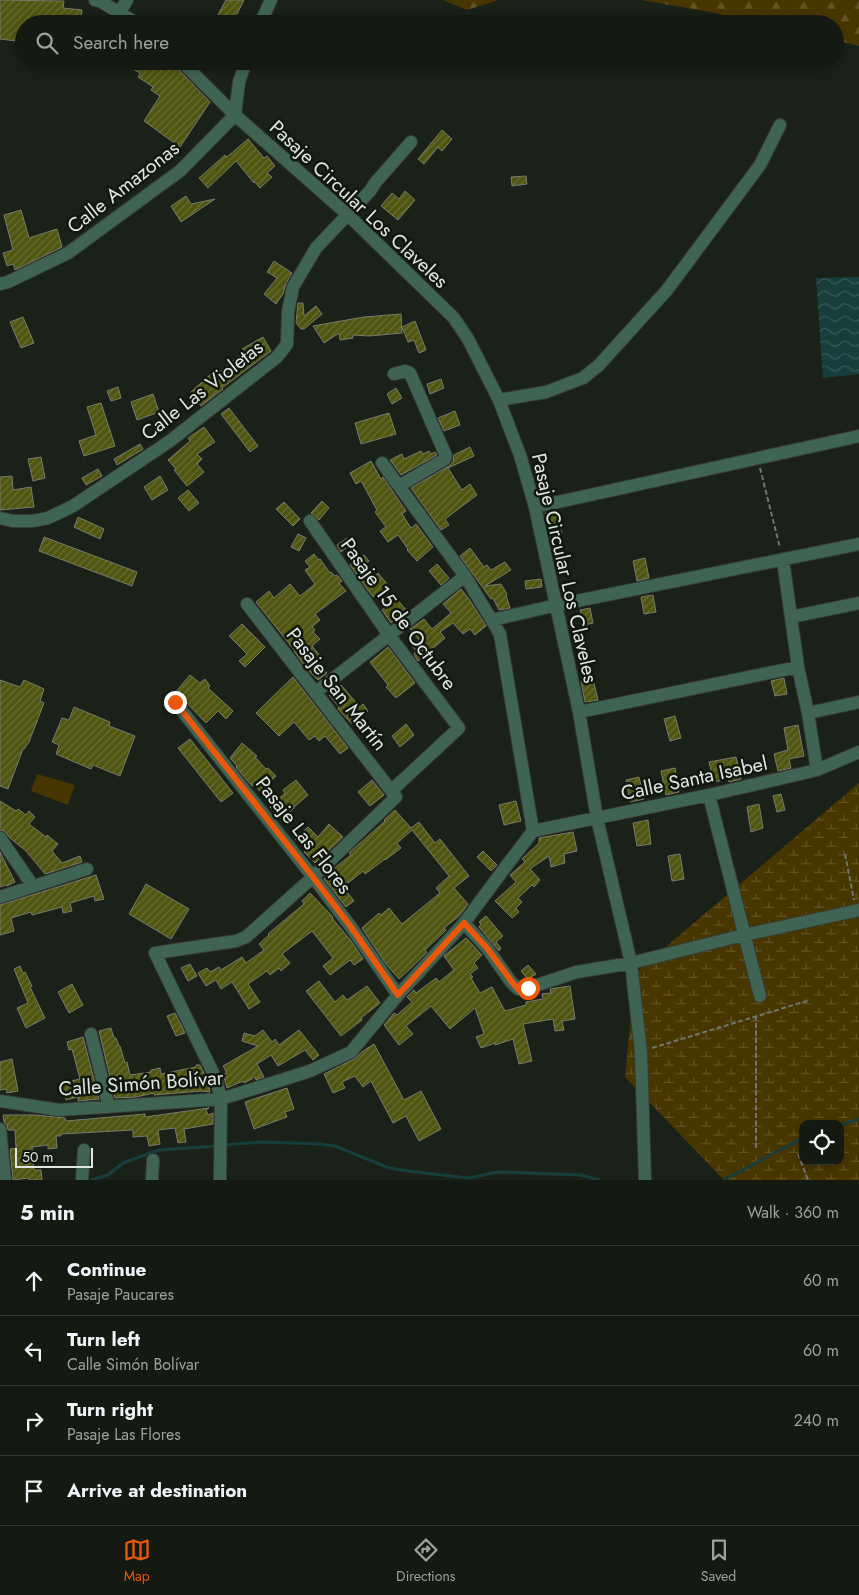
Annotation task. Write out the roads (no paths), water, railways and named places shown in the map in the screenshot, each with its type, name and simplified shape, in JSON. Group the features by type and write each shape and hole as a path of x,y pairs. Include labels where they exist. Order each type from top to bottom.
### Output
{"street":[{"path":"95,0 122,15"},
{"path":"119,13 127,0"},
{"path":"264,15 272,0"},
{"name":"Pasaje Circular Los Claveles","path":"190,70 235,115 348,214 454,318 468,339 499,400 520,455 535,507 579,712 597,818 631,963 641,1052 645,1180"},
{"path":"235,115 239,82 243,70"},
{"name":"Calle Amazonas","path":"0,284 68,253 180,171 235,115"},
{"path":"499,400 546,392 583,378 599,365 667,290 760,165 780,125"},
{"name":"Calle Las Violetas","path":"0,518 33,522 48,518 74,506 170,441 277,357 287,344 288,312 293,287 316,248 370,191 411,142"},
{"path":"394,374 405,371 410,374 446,456 445,459 399,486"},
{"path":"535,507 859,436"},
{"path":"382,464 465,576 500,634 533,831"},
{"name":"Pasaje 15 de Octubre","path":"310,521 389,635 459,728 393,794"},
{"path":"492,620 557,605 859,544"},
{"path":"783,560 798,667 817,770"},
{"path":"316,692 465,576"},
{"name":"Pasaje San Martín","path":"247,604 393,794"},
{"path":"791,617 859,604"},
{"path":"579,712 798,667"},
{"name":"Pasaje Las Flores","path":"175,702 313,877 351,927 398,995"},
{"path":"808,713 859,702"},
{"name":"Calle Santa Isabel","path":"533,831 709,795 817,770 859,752"},
{"path":"220,1180 221,1099 216,1079 155,953 236,941 246,937 313,877 393,794"},
{"path":"709,795 760,996"},
{"name":"Calle Simón Bolívar","path":"0,1101 59,1110 221,1099 310,1071 350,1052 398,995 464,923 533,831"},
{"path":"0,838 33,886"},
{"path":"0,897 87,869"},
{"path":"464,923 487,948 518,989 528,988 577,972 631,963 744,935 857,911"},
{"path":"91,1034 109,1107"},
{"path":"0,1129 5,1180"},
{"path":"82,1180 84,1150"},
{"path":"152,1180 153,1160"}],"water":[{"path":"859,277 859,374 823,378 816,278"}],"waterway":[{"path":"844,1124 859,1119"},
{"path":"724,1180 799,1141"},
{"path":"223,1145 262,1142 335,1146 389,1168 468,1178 498,1172 581,1175 599,1180"},
{"path":"91,1180 108,1175 123,1163 159,1150 217,1146"}]}
